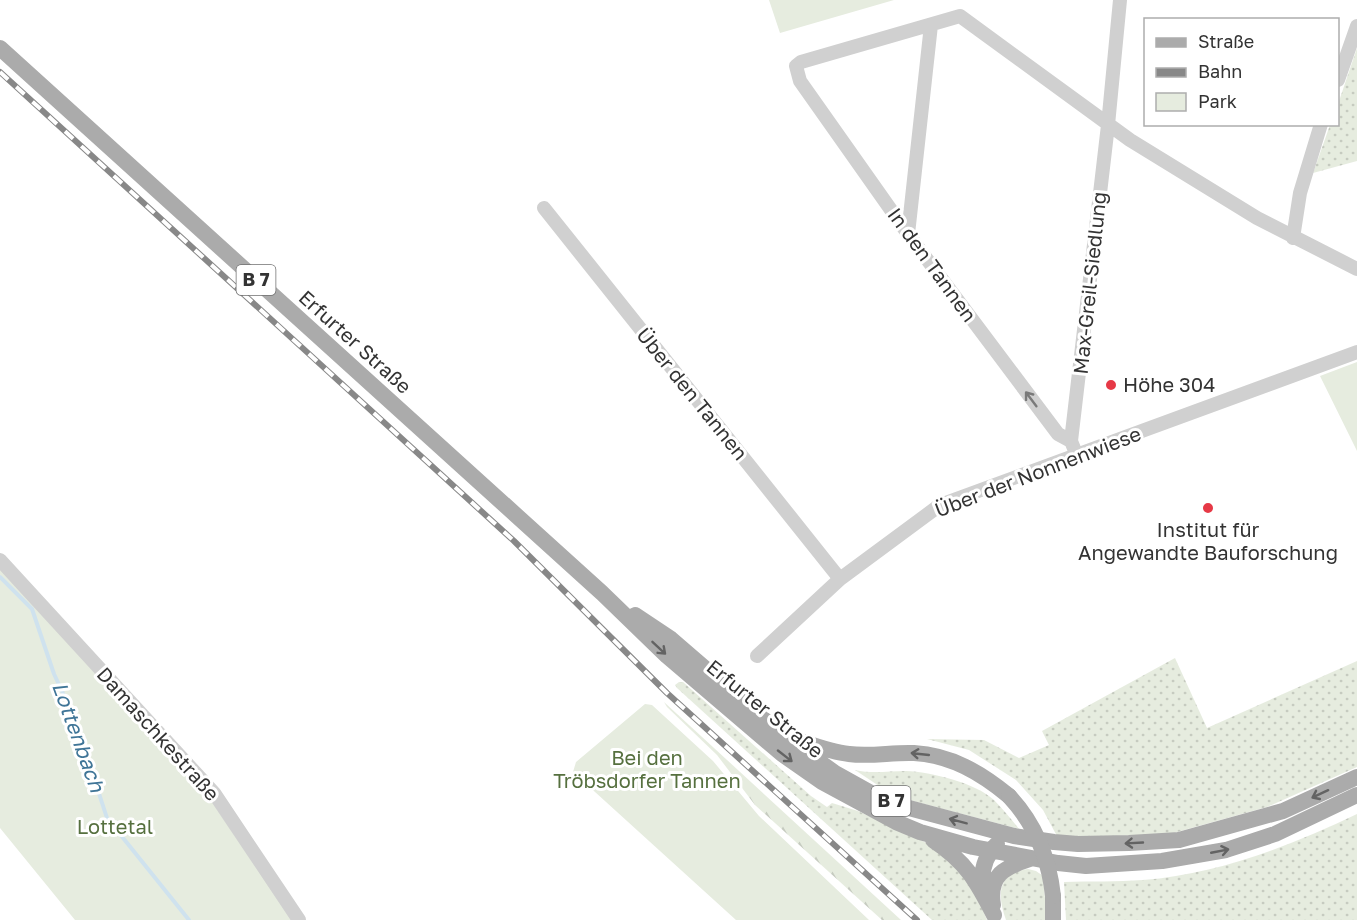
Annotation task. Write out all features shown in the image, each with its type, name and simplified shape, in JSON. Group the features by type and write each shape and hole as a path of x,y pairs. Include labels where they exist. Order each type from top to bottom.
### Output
{"main road":[{"name":"Erfurter Straße","path":"0,48 602,593 668,656 782,754 840,794 920,832"},
{"name":"Erfurter Straße","path":"602,593 671,639 782,735"},
{"name":"B 7","path":"782,735 848,754 866,756 915,753 936,756 958,763 980,774 1009,796 1035,833 1051,877 1053,920"},
{"name":"B 7","path":"782,735 819,763 871,793 909,808 1014,836 1078,844 1179,840 1283,811 1357,777"},
{"name":"B 7","path":"920,832 990,851 1058,863 1086,866 1121,865 1162,861 1226,850 1275,834 1357,795"},
{"path":"920,832 945,848 965,866 995,917"},
{"path":"995,917 982,882 984,867 990,851 998,843 1014,836"},
{"path":"995,917 992,898 994,885 1000,872 1032,858"}],"street":[{"name":"Max-Greil-Siedlung","path":"1071,441 1108,125 1120,0"},
{"path":"908,234 931,25 960,16 1108,125 1214,193 1293,238 1357,269"},
{"name":"In den Tannen","path":"931,25 801,62 796,66 800,81 908,234 1058,434 1071,441 1077,456"},
{"path":"1339,77 1357,26"},
{"path":"1293,238 1300,193 1320,126"},
{"name":"Über den Tannen","path":"544,208 840,579"},
{"name":"Über der Nonnenwiese","path":"757,656 840,579 940,506 1357,352"},
{"name":"Damaschkestraße","path":"0,560 214,793 299,920"}],"green space":[{"path":"769,0 894,0 780,33"},
{"path":"1357,48 1357,161 1313,173 1330,126 1339,126 1339,101"},
{"path":"1357,362 1357,451 1320,376"},
{"name":"Lottetal","path":"0,568 208,796 292,920 75,920 0,828"},
{"path":"1175,658 1207,728 1357,661 1357,767 1267,807 1170,834 1058,838 1043,810 1016,780 969,750 927,739 984,740 1019,758 1049,745 1042,731"},
{"path":"683,682 811,796 827,807 832,803 858,811 933,846 953,860 974,889 987,920 932,920 677,688 675,685"},
{"path":"664,702 901,920 882,920 755,805 717,755"},
{"name":"Bei den Tröbsdorfer Tannen","path":"645,704 652,705 713,761 759,816 869,920 736,920 573,772 576,762"},
{"path":"855,770 916,772 940,776 965,784 976,788 994,800 1019,829 913,801 879,786"},
{"path":"1357,814 1357,920 1066,920 1064,882 1143,880 1199,872 1253,857"},
{"path":"1028,869 1043,876 1047,920 1006,920 1001,902 1005,880 1018,871"}],"waterway":[{"name":"Lottenbach","path":"0,577 32,609 54,674 86,754 107,818 189,920"}],"railway":[{"path":"0,72 514,541 667,693 917,920"}],"place":[{"name":"Höhe 304","path":"1111,385"},
{"name":"Institut für Angewandte Bauforschung","path":"1208,508"}]}
